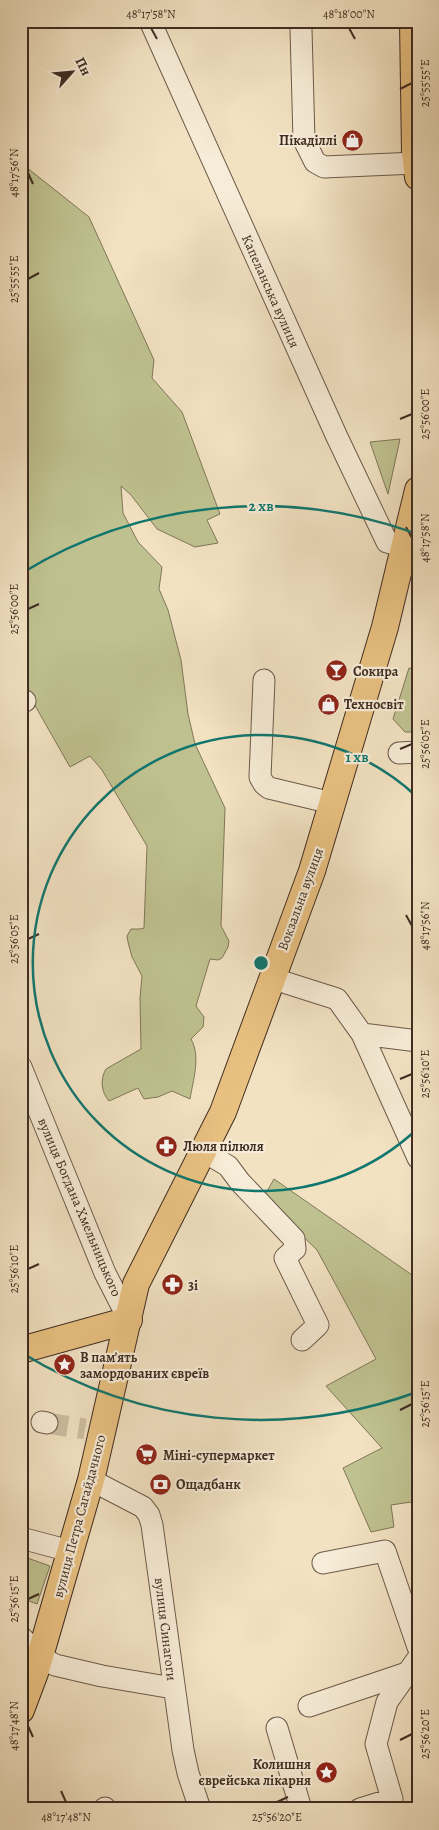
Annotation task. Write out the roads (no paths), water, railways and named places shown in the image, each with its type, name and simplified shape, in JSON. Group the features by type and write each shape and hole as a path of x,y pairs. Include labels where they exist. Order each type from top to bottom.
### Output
{"main road":[{"path":"413,21 417,170"},
{"name":"Вокзальна вулиця","path":"129,1320 136,1284 223,1112 312,871 385,627 418,490"},
{"path":"21,1350 129,1320"},
{"name":"вулиця Петра Сагайдачного","path":"21,1710 31,1663 70,1551 91,1480 94,1431 129,1320"}],"street":[{"name":"Капеланська вулиця","path":"150,21 333,428 387,542 404,548"},
{"path":"301,29 304,140 315,162 324,167 417,170"},
{"path":"264,680 260,777 264,784 270,788 332,803"},
{"path":"271,978 337,999 362,1034 418,1158"},
{"path":"362,1034 418,1041"},
{"name":"вулиця Богдана Хмельницького","path":"21,1067 105,1273 129,1320"},
{"path":"203,1151 228,1166 240,1182 294,1240 295,1249 285,1258 318,1325 302,1340"},
{"name":"вулиця Синагоги","path":"91,1480 143,1507 149,1515 152,1525 184,1757 200,1809"},
{"path":"21,1538 70,1551"},
{"path":"323,1564 385,1551 418,1647"},
{"path":"21,1638 31,1663 54,1665 102,1676 173,1688"},
{"path":"309,1706 412,1666"},
{"path":"360,1809 392,1799 376,1744 388,1702 412,1666"},
{"path":"277,1728 301,1809"}],"tunnel":[{"path":"47,1423 85,1429"}],"place":[{"name":"Пікаділлі","path":"353,140"},
{"name":"Сокира","path":"337,671"},
{"name":"Техносвіт","path":"328,704"},
{"name":"Люля пілюля","path":"167,1146"},
{"name":"3і","path":"172,1285"},
{"name":"В пам'ять замордованих євреїв","path":"64,1365"},
{"name":"Міні-супермаркет","path":"147,1455"},
{"name":"Ощадбанк","path":"160,1484"},
{"name":"Колишня єврейська лікарня","path":"327,1772"}]}
